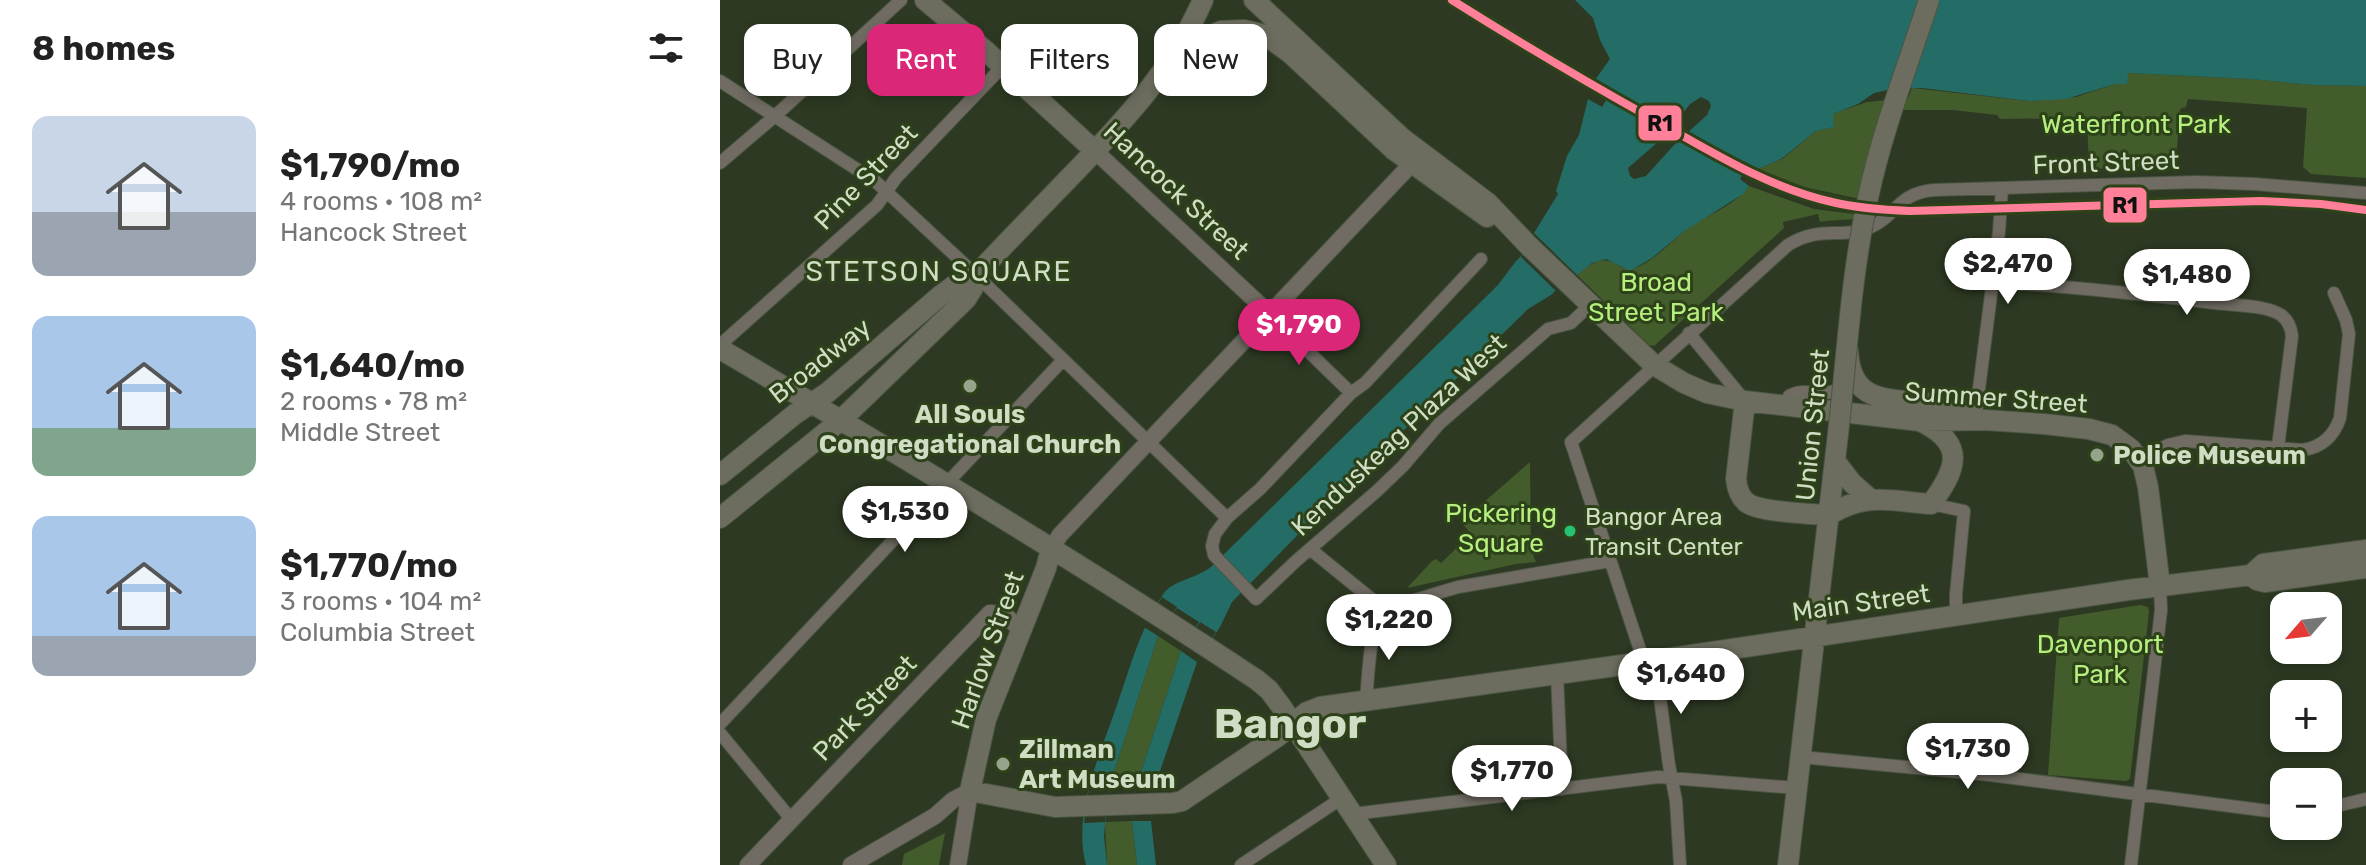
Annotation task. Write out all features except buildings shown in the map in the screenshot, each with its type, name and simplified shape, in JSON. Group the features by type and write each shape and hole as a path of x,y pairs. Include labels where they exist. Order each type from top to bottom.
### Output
{"main road":[{"name":"Hancock Street","path":"925,0 1001,64"},
{"path":"1190,24 1203,0"},
{"path":"1254,0 1372,111 1417,159"},
{"name":"Union Street","path":"1784,863 1801,757 1858,255 1871,182 1884,135 1929,0"},
{"path":"1267,36 1290,53 1361,121 1417,159"},
{"path":"976,275 1095,151 1154,84"},
{"name":"Hancock Street","path":"1035,96 1095,151"},
{"name":"Summer Street","path":"1417,159 1530,247 1654,365 1707,393 1745,401 1920,421 1975,420 2098,431 2122,441 2140,459"},
{"name":"Broadway","path":"720,475 795,414 827,393 941,295 976,275"},
{"name":"Broadway","path":"720,518 841,420 966,299 976,275"},
{"path":"720,347 948,483 1161,616 1263,685 1293,723 1386,865"},
{"path":"1848,350 1851,371 1865,391 1879,398 1936,404 1975,420"},
{"path":"1745,401 1736,479 1742,499 1756,508 1829,515 1869,498 1931,504 1950,475 1953,458 1942,436 1920,421"},
{"path":"2140,459 2148,487 2160,586"},
{"path":"1835,461 1869,498"},
{"name":"Harlow Street","path":"970,791 986,719 1051,549"},
{"name":"Main Street","path":"970,791 1048,806 1177,802 1187,799 1317,707 2251,575 2263,564 2366,550"},
{"name":"Main Street","path":"2251,575 2265,582 2366,568"}],"street":[{"path":"720,163 901,0"},
{"name":"Pine Street","path":"720,347 877,205 896,178 1001,68"},
{"path":"720,81 875,181 1227,518 1260,489 1351,393 1365,383 1481,259"},
{"name":"Hancock Street","path":"1095,151 1351,393"},
{"path":"1051,549 1060,535 1417,159"},
{"name":"Front Street","path":"1860,230 1874,225 1904,199 1921,192 2196,182 2366,193"},
{"path":"1975,420 2002,188"},
{"path":"1680,865 1676,801 1650,661 1610,561 1571,442 1792,242 1811,234 1860,230 1843,385 1832,393 1795,392 1789,396 1786,406"},
{"path":"1993,282 2063,286 2276,312 2287,320 2292,336 2278,447"},
{"path":"2140,459 2168,445 2185,441 2303,450 2326,441 2338,424 2349,334 2334,293"},
{"name":"Kenduskeag Plaza West","path":"1227,518 1212,543 1213,552 1256,599 1377,491 1439,424 1548,329 1571,323 1590,305"},
{"path":"1689,333 1745,401"},
{"path":"720,724 1063,360"},
{"path":"1931,504 1964,511 1956,616"},
{"path":"1310,549 1385,610"},
{"path":"1366,699 1375,627 1385,610 1458,587 1610,561"},
{"path":"2131,865 2160,614 2160,586"},
{"name":"Park Street","path":"748,865 990,613 1005,615 1022,631"},
{"path":"1557,674 1562,789"},
{"path":"720,733 791,819"},
{"path":"1801,757 1990,775 2270,811"},
{"path":"1241,865 1347,806 1562,789 1653,778 1797,788"},
{"path":"851,865 935,816 953,800 970,791"},
{"name":"Harlow Street","path":"958,865 970,791"},
{"path":"2342,805 2366,799"}],"green space":[{"name":"Waterfront Park","path":"2127,73 2366,86 2366,178 2311,174 2303,167 2307,108 2188,99 2186,107 2180,109 2176,161 2166,161 2166,166 2089,169 2087,118 2000,119 1997,115 1953,110 1886,110 1860,199 1804,187 1758,169 1782,159 1816,131 1834,127 1832,114 1867,102 1908,98 1912,88 2029,101 2076,97 2127,83"},
{"name":"Broad Street Park","path":"1749,186 1814,209 1870,216 1820,222 1818,214 1783,222 1784,228 1654,346 1649,345 1577,275 1589,265 1606,260 1624,268 1638,267 1691,226 1727,206"},
{"name":"Pickering Square","path":"1530,462 1531,550 1536,562 1407,588 1432,561 1436,559 1441,563 1471,534 1461,522"},
{"name":"Davenport Park","path":"2140,605 2148,607 2149,612 2130,779 2048,775 2059,618"},
{"path":"1158,636 1181,651 1136,787 1109,787"},
{"path":"1132,821 1137,865 1107,865 1105,822"},
{"path":"945,833 939,865 902,865 904,854"}],"water":[{"path":"1575,0 2366,0 2366,86 2128,73 2127,84 2115,84 2066,99 2029,101 1922,88 1892,89 1874,93 1858,104 1833,114 1834,127 1816,131 1781,159 1758,169 1748,164 1740,179 1749,186 1743,194 1683,232 1652,258 1630,271 1606,259 1592,263 1577,275 1574,272 1551,295 1528,309 1232,602 1197,662 1155,786 1151,821 1156,865 1137,865 1132,821 1136,787 1181,651 1199,622 1177,608 1158,636 1109,787 1104,836 1107,865 1086,865 1083,825 1090,784 1137,648 1148,620 1164,593 1212,566 1498,285 1539,238 1534,233 1558,194 1556,191 1567,156 1579,135 1588,99 1602,107 1612,90 1595,80 1610,59 1593,18","holes":["1701,97 1711,106 1707,115 1646,176 1634,179 1630,176 1628,168 1665,136 1690,104"]}],"pier":[{"path":"1539,238 1574,272 1556,291 1521,257"},
{"path":"1162,597 1177,607 1158,636 1144,627"},
{"path":"1200,622 1216,632 1197,662 1181,651"},
{"path":"1155,786 1151,821 1132,821 1136,787"},
{"path":"1109,787 1105,822 1084,823 1089,788"}],"transit line":[{"name":"R1","path":"1452,0 1575,75 1716,155 1784,187 1832,202 1910,211 2261,201 2366,210"}],"place":[{"name":"All Souls Congregational Church","path":"970,386"},
{"name":"Police Museum","path":"2097,455"},
{"name":"Bangor Area Transit Center","path":"1570,531"},
{"name":"Zillman Art Museum","path":"1003,764"}],"district":[{"name":"STETSON SQUARE","path":"939,271"},
{"name":"Bangor","path":"1290,724"}]}
